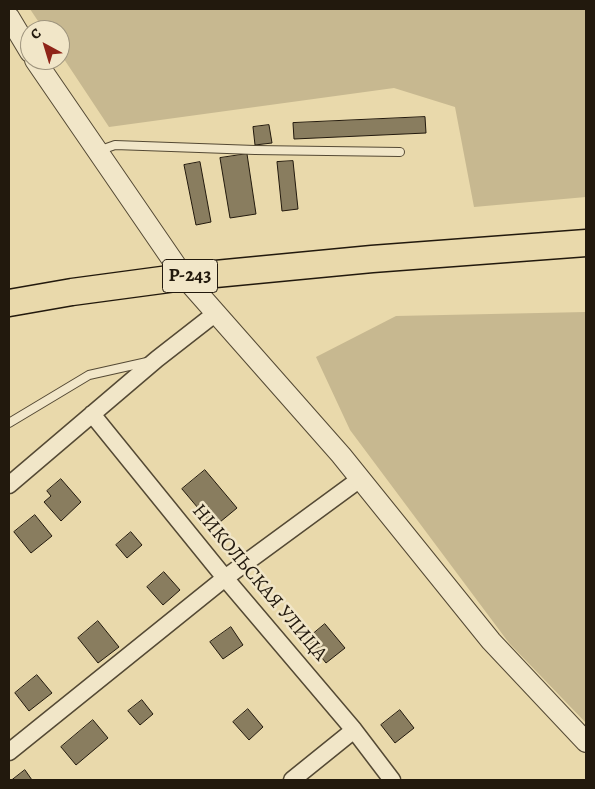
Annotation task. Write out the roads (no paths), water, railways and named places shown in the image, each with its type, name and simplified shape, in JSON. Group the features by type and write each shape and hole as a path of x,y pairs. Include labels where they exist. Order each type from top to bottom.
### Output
{"highway":[{"name":"Р-243","path":"9,303 72,292 184,277 382,258 586,243"}],"street":[{"path":"9,17 20,35"},
{"path":"43,70 184,277 360,479 491,641 586,742"},
{"path":"9,485 157,359 216,313"},
{"name":"НИКОЛЬСКАЯ УЛИЦА","path":"92,414 225,578 354,730 392,780"},
{"path":"9,752 225,578 360,479"},
{"path":"292,780 354,730"}],"lane":[{"path":"98,151 115,145 255,150 400,152"},
{"path":"9,423 89,375 157,359"}]}
